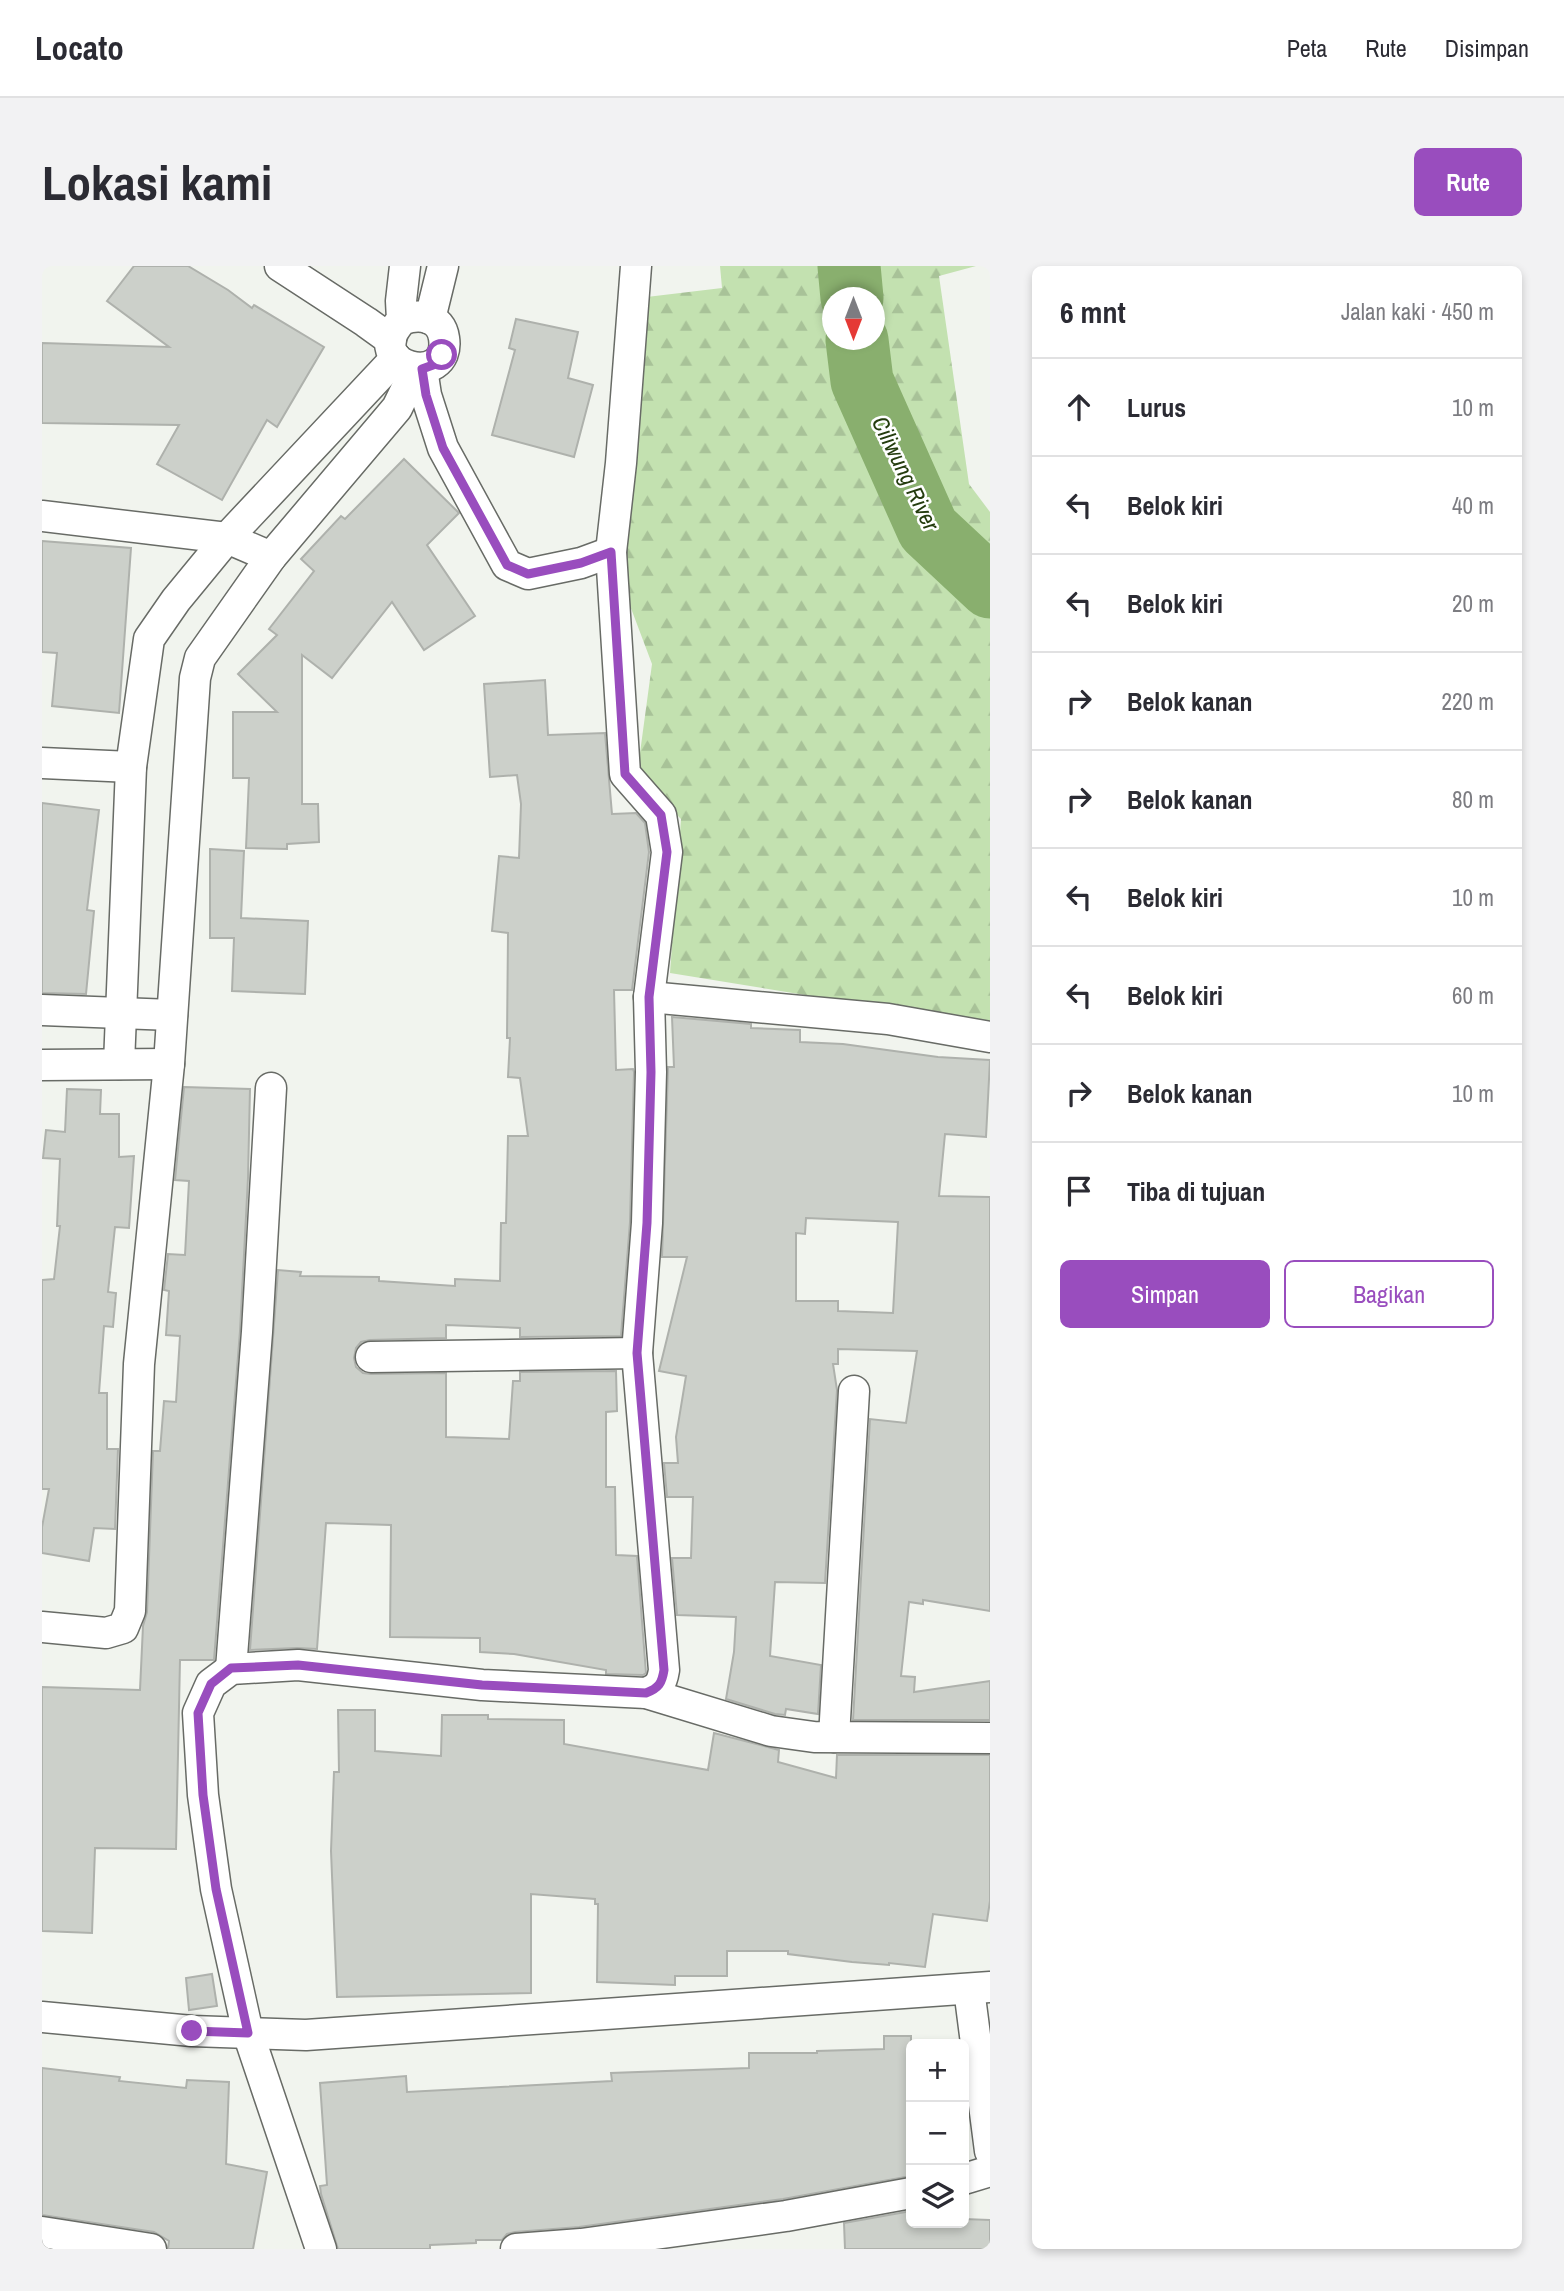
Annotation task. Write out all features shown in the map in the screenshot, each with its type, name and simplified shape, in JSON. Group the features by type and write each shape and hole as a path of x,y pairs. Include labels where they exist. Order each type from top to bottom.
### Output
{"street":[{"path":"280,266 366,322 409,346"},
{"path":"405,266 401,301 409,346 443,448 507,565 528,574 581,563 611,552"},
{"path":"42,1627 106,1633 123,1628 130,1611 139,1364 169,1064 195,678 200,658 271,557 397,408 409,346 443,266"},
{"path":"636,266 621,463 611,552 625,774 661,815 667,852 649,997 651,1072 647,1223 637,1353 664,1670 662,1682 657,1689 646,1693"},
{"path":"119,1064 131,767 149,639 176,600 227,538 409,346"},
{"path":"42,516 227,538 271,557"},
{"path":"42,762 131,767"},
{"path":"649,997 888,1019 990,1037"},
{"path":"42,1010 172,1015"},
{"path":"42,1065 169,1064"},
{"path":"231,1668 257,1332 271,1088"},
{"path":"371,1357 637,1353"},
{"path":"834,1737 854,1391"},
{"path":"321,2249 248,2033 216,1889 203,1795 198,1713 211,1684 231,1668 298,1665 482,1685 646,1693 771,1731 834,1737 990,1738"},
{"path":"42,2017 153,2028 306,2035 980,1988 990,2151"},
{"path":"969,2177 990,2171"},
{"path":"516,2249 581,2244 786,2217 906,2194"},
{"path":"42,2232 151,2249"}],"green space":[{"path":"720,266 976,266 939,276 969,484 990,512 990,1025 670,973 681,819 637,775 652,664 626,595 630,299 722,288"}],"building":[{"path":"134,266 188,266 252,308 254,305 324,347 277,427 267,420 222,500 157,464 179,425 42,423 42,343 169,347 107,301"},
{"path":"516,319 578,332 568,378 593,385 574,457 492,435 515,350 509,348"},
{"path":"404,459 459,513 427,545 475,616 424,650 392,602 332,678 302,655 302,804 318,804 319,842 287,844 287,849 246,848 249,778 233,778 233,712 277,712 238,674 277,635 269,629 314,571 301,559 341,516 345,519"},
{"path":"42,541 131,548 119,713 52,706 57,653 42,652"},
{"path":"545,680 548,735 605,733 612,814 636,813 645,823 649,852 632,990 614,990 616,1070 633,1069 634,1072 630,1222 621,1336 520,1337 520,1328 446,1325 446,1338 361,1342 356,1348 354,1358 356,1367 363,1373 446,1373 446,1437 509,1439 513,1381 520,1381 520,1372 616,1371 617,1411 606,1412 606,1487 615,1487 616,1555 637,1556 646,1673 606,1674 606,1670 514,1654 480,1652 480,1638 390,1637 391,1525 326,1523 317,1649 250,1650 278,1270 301,1272 300,1276 379,1277 379,1281 455,1286 455,1279 500,1281 501,1223 506,1223 508,1136 528,1136 520,1078 508,1077 508,933 492,931 499,856 519,858 521,804 517,775 490,777 484,684"},
{"path":"42,803 99,810 87,910 94,911 86,994 42,993"},
{"path":"210,849 244,851 241,918 308,921 305,994 232,991 234,938 210,938"},
{"path":"672,1017 751,1024 751,1028 800,1030 800,1042 990,1060 986,1137 945,1134 939,1196 990,1197 990,1611 923,1600 923,1604 909,1602 901,1676 915,1677 914,1692 990,1681 990,1720 853,1720 870,1419 906,1423 917,1351 838,1349 838,1364 833,1364 837,1390 825,1583 775,1582 770,1656 821,1665 818,1714 786,1709 785,1715 775,1714 726,1699 734,1652 736,1617 677,1615 672,1558 691,1558 693,1497 667,1497 664,1463 678,1463 676,1437 686,1376 659,1371 687,1257 662,1257 668,1067 674,1067","holes":["806,1218 898,1222 893,1313 838,1311 838,1301 796,1301 796,1233 805,1234"]},
{"path":"184,1087 250,1089 240,1331 214,1660 180,1660 176,1849 95,1848 92,1933 42,1931 42,1687 140,1690 143,1626 147,1612 153,1451 160,1451 164,1401 176,1402 180,1336 166,1335 169,1291 164,1290 168,1254 185,1255 189,1181 175,1180"},
{"path":"67,1089 101,1090 100,1114 119,1114 119,1157 134,1156 129,1228 115,1227 108,1292 116,1293 113,1327 104,1326 99,1393 107,1393 107,1449 118,1449 115,1529 94,1528 89,1561 42,1553 42,1527 49,1489 42,1489 42,1280 54,1279 60,1226 57,1226 60,1159 43,1158 46,1130 65,1132"},
{"path":"338,1710 375,1710 375,1751 441,1756 442,1715 488,1715 488,1719 564,1720 564,1744 708,1770 714,1733 779,1750 778,1762 836,1778 837,1755 990,1755 990,1901 987,1921 933,1914 925,1967 852,1962 788,1954 788,1951 727,1951 727,1976 675,1976 675,1985 597,1982 598,1904 595,1904 595,1899 531,1894 531,1993 337,1997 331,1851 334,1772 339,1772"},
{"path":"212,1974 217,2006 189,2010 186,1978"},
{"path":"884,2036 911,2036 911,2039 906,2039 906,2177 783,2199 579,2227 515,2232 507,2234 502,2240 430,2245 430,2249 338,2249 320,2186 327,2185 320,2083 406,2076 407,2092 612,2081 611,2073 749,2068 749,2053 884,2049"},
{"path":"42,2068 120,2077 119,2081 186,2088 187,2080 229,2082 226,2164 267,2172 253,2249 168,2249 169,2241 154,2232 42,2215"},
{"path":"906,2212 906,2228 969,2228 969,2219 990,2220 990,2249 845,2249 844,2223"}],"waterway":[{"name":"Ciliwung River","path":"849,266 851,287"},
{"name":"Ciliwung River","path":"858,350 862,381 928,529 990,587"}],"route":[{"path":"192,2031 248,2033 216,1889 203,1795 198,1713 211,1684 231,1668 298,1665 482,1685 646,1693 657,1689 662,1682 664,1670 637,1353 647,1223 651,1072 649,997 667,852 666,836 661,815 625,774 611,552 581,563 528,574 507,565 443,448 426,395 422,369 433,365 442,355"}]}
